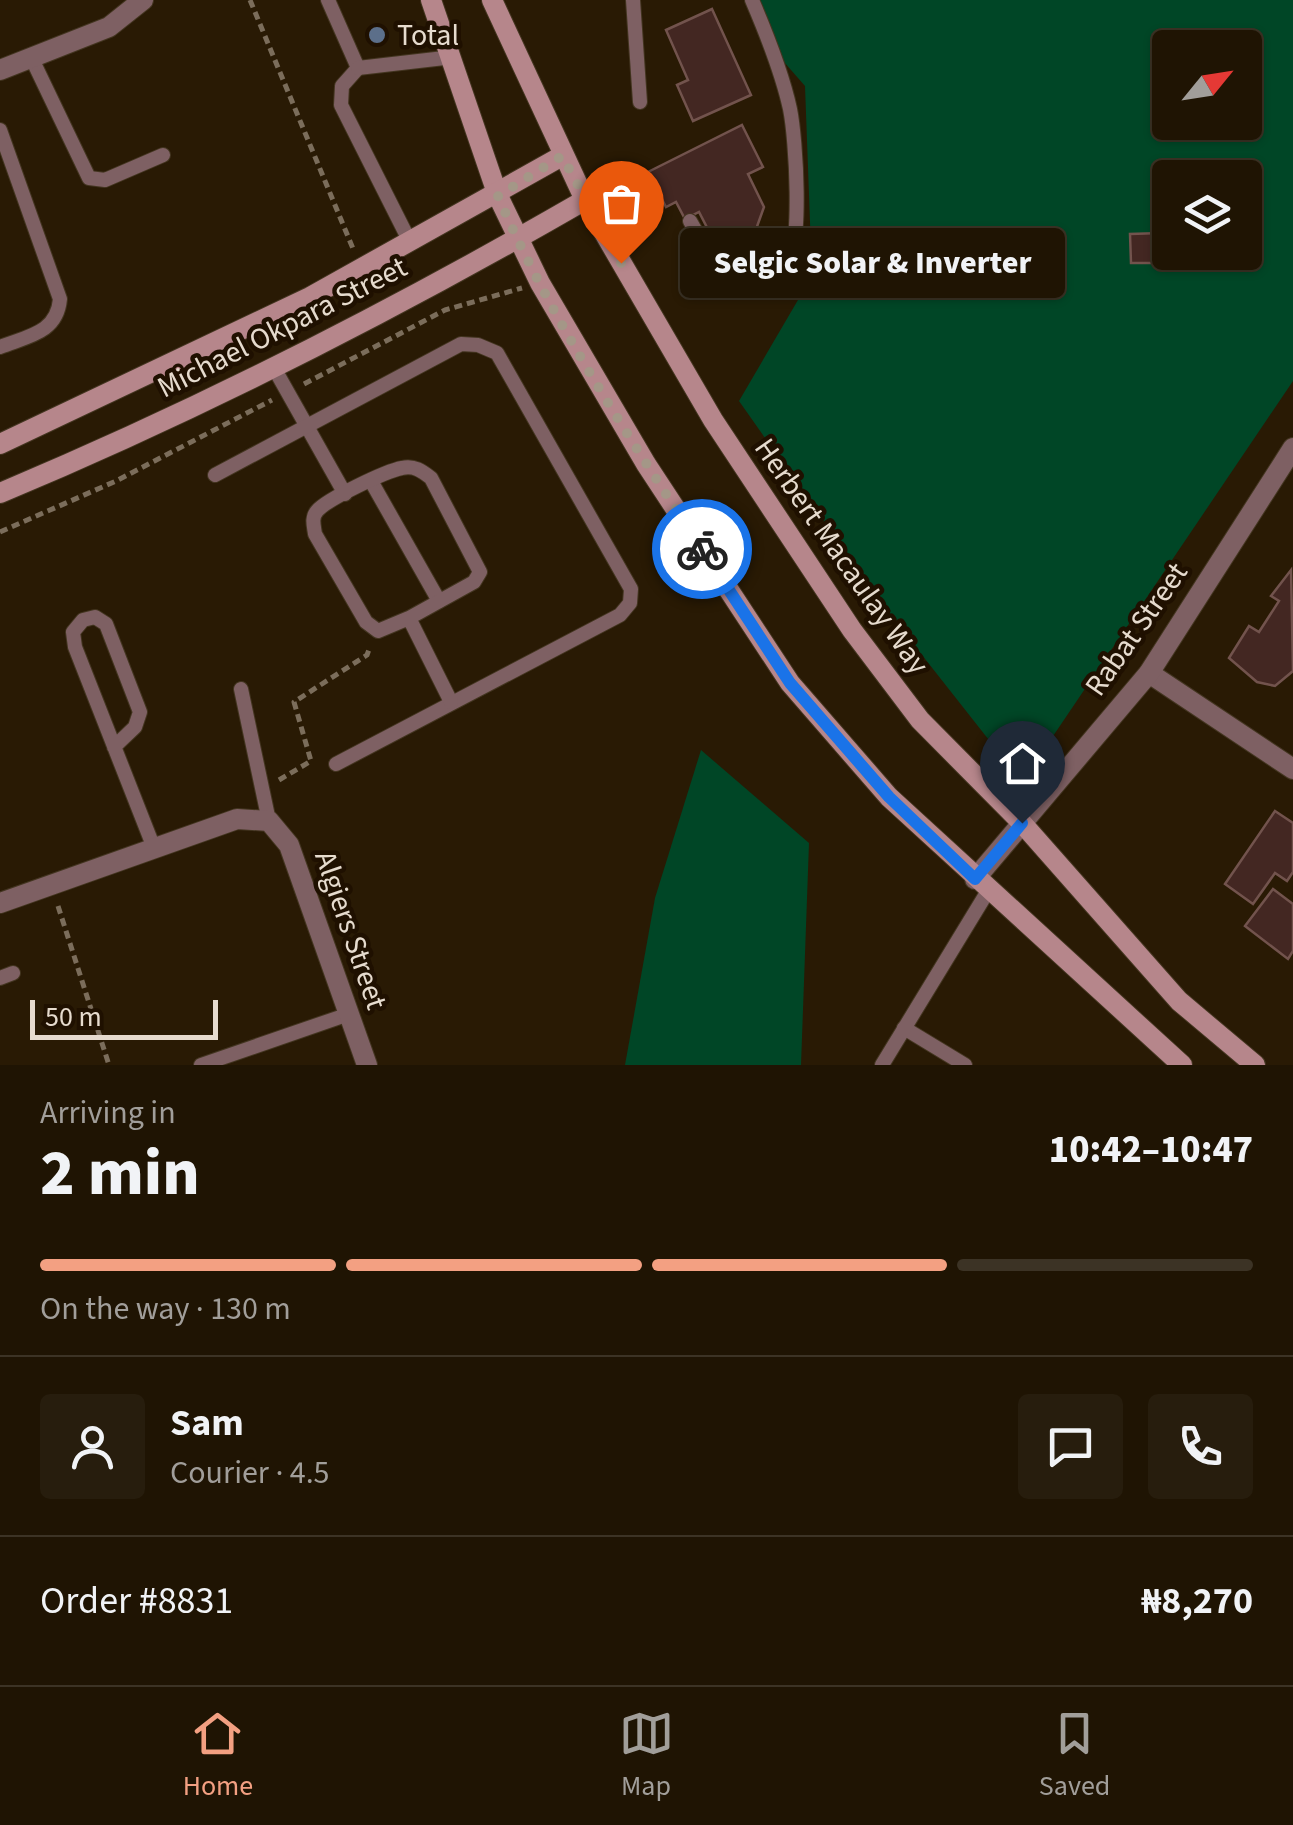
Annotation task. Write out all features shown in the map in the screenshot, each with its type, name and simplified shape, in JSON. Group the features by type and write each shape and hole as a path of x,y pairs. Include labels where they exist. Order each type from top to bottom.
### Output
{"main road":[{"path":"431,0 454,57 498,196 518,238 646,464 790,683 889,797 1182,1065"},
{"name":"Herbert Macaulay Way","path":"492,0 584,200 712,420 852,630 920,720 1022,823 1179,1000 1254,1065"},
{"name":"Michael Okpara Street","path":"0,444 208,349 408,240 498,196 562,156"},
{"name":"Michael Okpara Street","path":"0,492 146,431 274,368 584,200"}],"street":[{"path":"0,70 110,27 142,0"},
{"name":"Rabat Street","path":"981,885 1022,823 1149,673 1293,448"},
{"path":"1149,673 1293,769"},
{"path":"0,903 237,819 269,821"},
{"name":"Algiers Street","path":"269,821 289,845 367,1065"}],"lane":[{"path":"328,0 358,68"},
{"path":"633,0 640,102"},
{"path":"690,221 733,287 746,292 774,281 786,270 793,254 791,114 752,0"},
{"path":"408,240 341,105 342,86 358,68 454,57"},
{"path":"32,59 88,178 105,180 163,155"},
{"path":"0,130 60,299 58,317 47,328 0,346"},
{"path":"214,475 461,344 478,345 497,353 632,589 630,603 620,615 336,764"},
{"path":"274,368 345,494"},
{"path":"404,467 420,469 431,478 480,572 474,582 378,631 366,622 315,534 313,520 318,509 372,482 404,467"},
{"path":"372,482 439,601"},
{"path":"114,747 135,727 140,712 106,624 95,617 82,620 73,632 75,648 114,747 154,848"},
{"path":"409,618 451,702"},
{"path":"241,689 269,821"},
{"path":"882,1065 981,885"},
{"path":"201,1065 349,1014"},
{"path":"904,1028 965,1065"}],"path":[{"path":"250,0 361,267"},
{"path":"264,787 311,760 294,702 367,655 378,631"},
{"path":"52,885 108,1065"}],"green space":[{"path":"760,0 1293,0 1293,381 1022,782 881,603 739,401 812,276 805,86 784,62"},
{"path":"701,750 809,843 801,1065 625,1065 655,898"}],"building":[{"path":"712,9 751,95 693,121 677,85 688,80 666,30"},
{"path":"742,125 763,167 748,174 764,207 750,246 762,239 769,251 768,262 738,278 723,274 711,250 717,247 699,212 685,219 676,202 666,207 648,172"},
{"path":"1152,233 1152,263 1131,263 1130,234"},
{"path":"1291,570 1293,671 1275,686 1257,682 1229,658 1249,626 1259,632 1279,601 1271,596"},
{"path":"1275,811 1293,823 1293,872 1287,881 1275,873 1253,904 1225,884"},
{"path":"1273,889 1293,904 1293,951 1288,959 1245,926"}],"way so far":[{"path":"621,263 562,156 498,196 540,283 646,464 702,549"}],"place":[{"name":"Total","path":"377,35"},
{"name":"Selgic Solar & Inverter","path":"621,263"}],"route":[{"path":"702,549 790,683 889,797 975,879 1022,823"}]}
